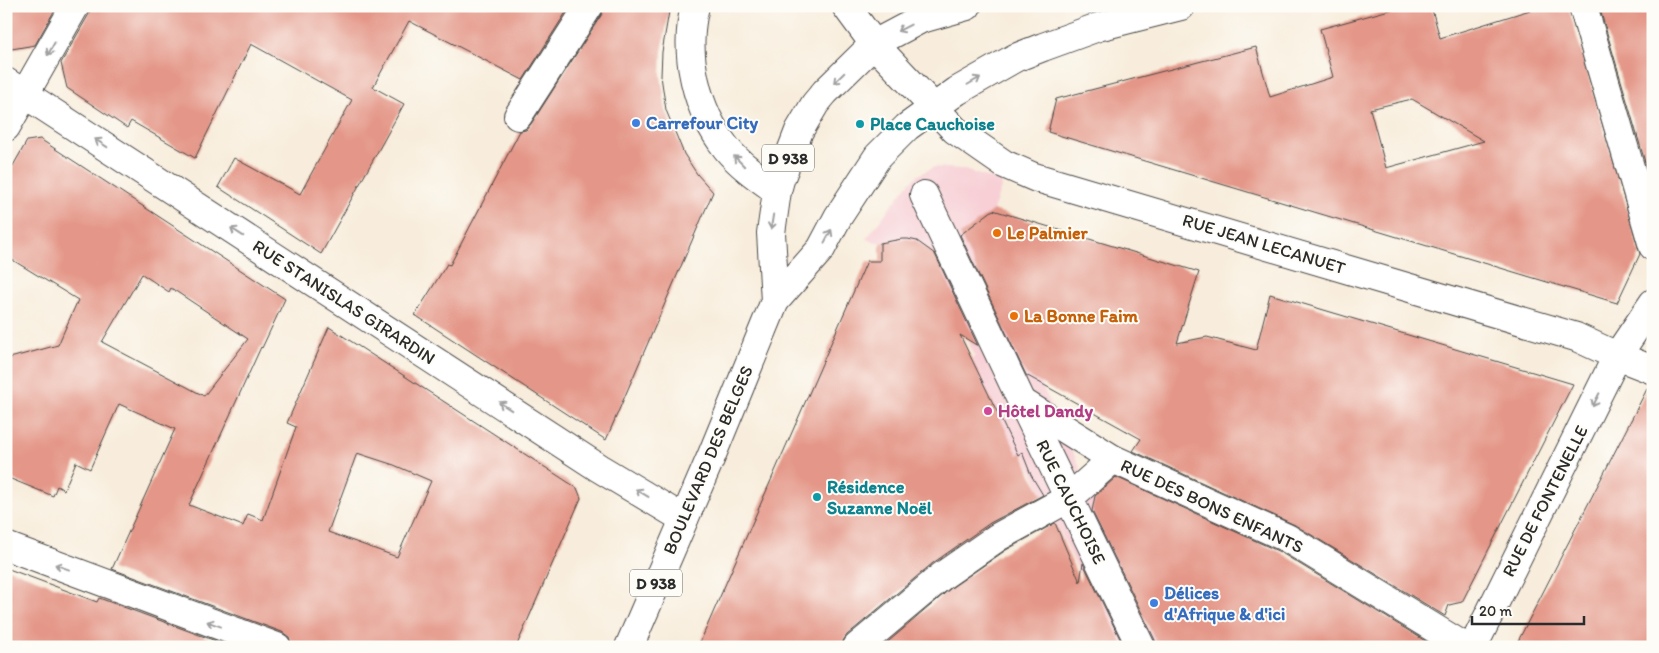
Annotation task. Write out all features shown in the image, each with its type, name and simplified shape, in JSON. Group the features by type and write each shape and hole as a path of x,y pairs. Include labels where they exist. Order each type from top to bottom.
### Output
{"street":[{"path":"6,127 16,88 74,6"},
{"path":"518,116 589,6"},
{"path":"695,6 690,32 692,57 700,102 713,128 727,149 751,173 777,191"},
{"name":"RUE JEAN LECANUET","path":"846,6 874,44 955,130 1004,164 1034,177 1576,337 1653,370"},
{"name":"D 938","path":"874,44 921,19 967,6"},
{"name":"D 938","path":"934,108 957,91 988,73 1043,46 1098,28 1181,6"},
{"path":"1583,6 1653,246"},
{"name":"BOULEVARD DES BELGES","path":"775,301 771,233 780,180 799,131 816,104 825,92 874,44"},
{"name":"RUE STANISLAS GIRARDIN","path":"16,88 598,468 684,518"},
{"name":"BOULEVARD DES BELGES","path":"629,647 775,301 821,249 838,217 878,156 907,127 934,108"},
{"name":"RUE CAUCHOISE","path":"924,195 1022,402 1142,647"},
{"name":"RUE DE FONTENELLE","path":"1473,647 1617,356 1653,303"},
{"name":"RUE DES BONS ENFANTS","path":"1022,402 1113,459 1287,538 1465,647"},
{"name":"RUE DES BONS ENFANTS","path":"857,647 950,571 998,537 1069,498 1113,459"},
{"path":"6,546 277,647"}],"shaded area":[{"path":"934,167 961,169 1003,182 993,210 1034,368 1151,615 1144,621 1160,647 1114,647 1023,453 1018,455 971,360 975,356 920,243 908,239 880,243 866,239 909,183 918,175"}],"building":[{"path":"6,6 57,6 35,45 6,50"},
{"path":"91,6 570,6 523,80 409,21 373,87 404,104 321,254 218,187 234,158 300,194 352,100 251,44 195,158 131,121 127,128 67,88 61,63 89,14"},
{"path":"605,6 670,6 662,52 661,76 666,110 684,154 697,174 713,192 606,440 415,315 447,264 450,265 520,131 526,130 531,124 602,14"},
{"path":"1404,6 1431,6 1440,38 1543,6 1568,6 1640,254 1617,303 1048,132 1056,99 1256,47 1270,97 1333,77 1320,29","holes":["1412,99 1484,141 1386,168 1370,109"]},
{"path":"1599,6 1653,6 1653,189"},
{"path":"40,139 285,299 189,505 243,526 248,514 263,520 296,427 287,423 329,327 577,488 581,498 516,647 292,647 289,637 282,632 112,569 175,429 119,404 90,469 76,462 64,490 57,486 53,496 6,477 6,359 58,345 78,300 6,256 6,178 27,141","holes":["142,274 169,292 171,288 248,339 204,396 102,342","357,453 394,465 431,481 397,557 328,532"]},
{"path":"993,210 1199,272 1177,343 1207,337 1256,350 1270,294 1573,384 1462,602 1449,605 1445,616 1295,525 1133,451 1141,439 1026,375 960,235"},
{"path":"902,239 917,241 935,254 978,346 960,335 1018,455 1022,452 1031,475 1043,495 990,523 933,563 847,635 842,647 698,647 867,261 880,261 880,243"},
{"path":"1649,385 1653,385 1653,647 1515,647"},
{"path":"1116,477 1280,552 1432,645 1431,647 1156,647 1155,640 1092,511 1095,496"},
{"path":"1055,523 1080,582 1083,563 1124,647 882,647 951,588 1006,550"},
{"path":"6,568 97,602 99,598 232,647 6,647"}],"place":[{"name":"Carrefour City","path":"636,123"},
{"name":"Place Cauchoise","path":"860,124"},
{"name":"Le Palmier","path":"997,233"},
{"name":"La Bonne Faim","path":"1014,316"},
{"name":"Hôtel Dandy","path":"988,411"},
{"name":"Résidence Suzanne Noël","path":"817,497"},
{"name":"Délices d'Afrique & d'ici","path":"1154,603"}]}
